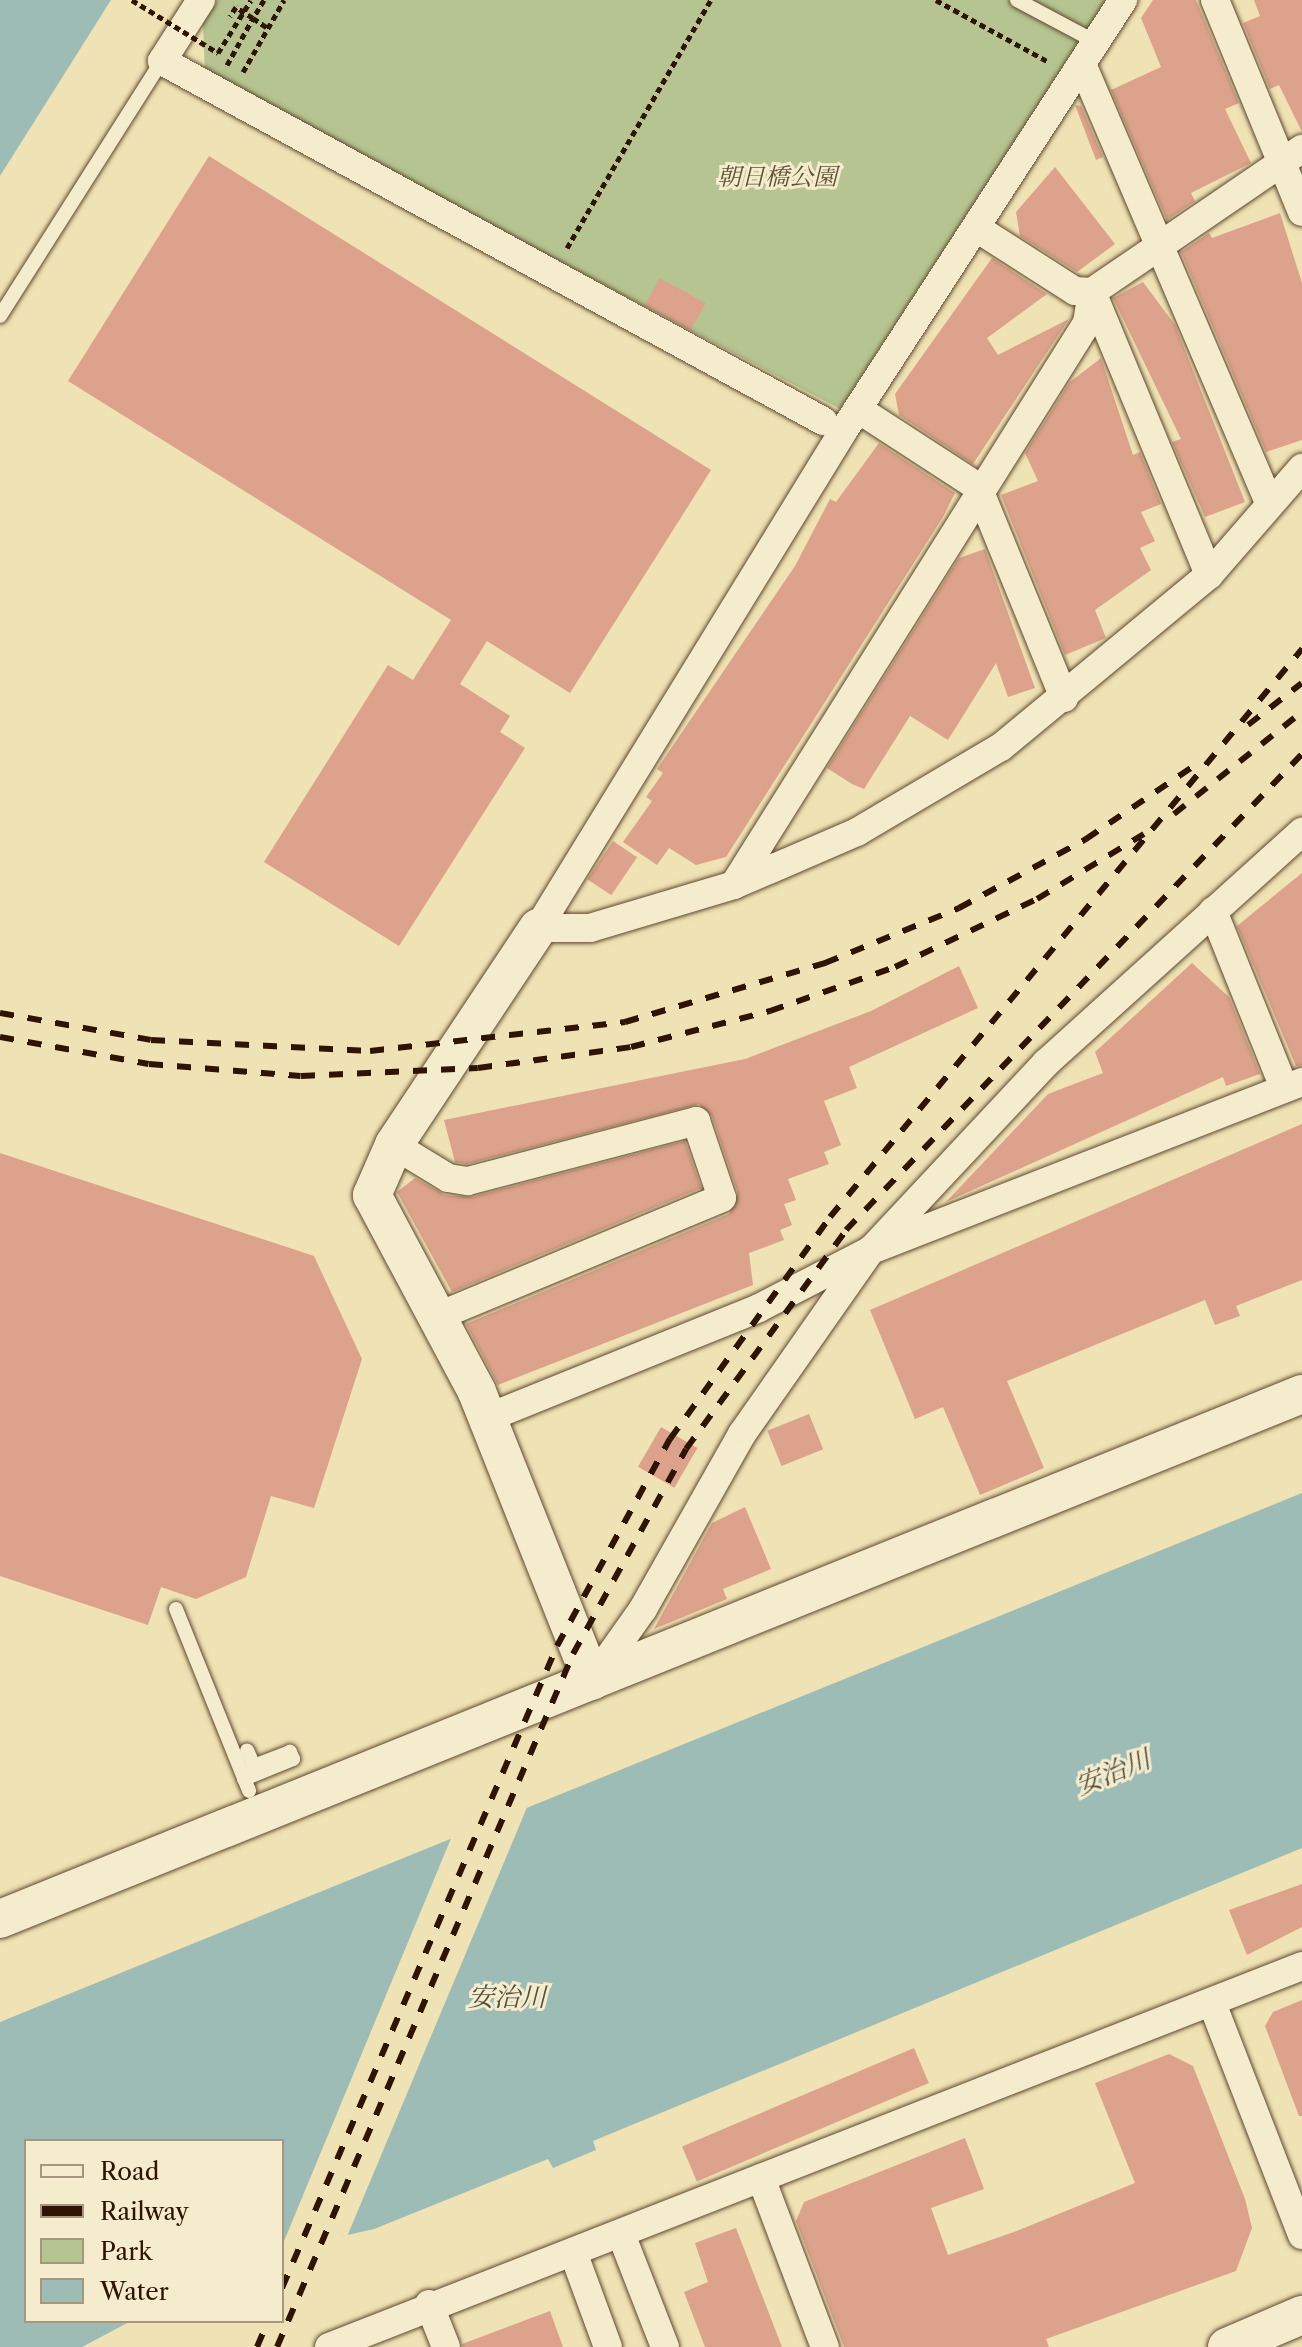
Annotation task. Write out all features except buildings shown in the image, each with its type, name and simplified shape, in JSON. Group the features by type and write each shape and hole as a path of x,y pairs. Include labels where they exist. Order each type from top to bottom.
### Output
{"street":[{"path":"201,0 162,61 823,421"},
{"path":"592,1681 487,1418 372,1195 394,1145 538,928 858,409 978,229 1123,0"},
{"path":"1216,0 1292,156 1302,212"},
{"path":"1084,61 1270,505"},
{"path":"978,229 1075,291 1092,292 1292,156"},
{"path":"734,885 978,487 1087,323 1092,292"},
{"path":"1092,292 1209,575"},
{"path":"858,409 978,487 1064,698"},
{"path":"538,928 590,928 734,885 857,832 1001,747 1209,575 1302,468"},
{"path":"592,1681 643,1609 742,1434 871,1250 1046,1063 1302,832"},
{"path":"487,1418 759,1308 871,1250 1293,1085 1213,911"},
{"path":"394,1145 448,1178 468,1181 696,1121 722,1198 436,1317"},
{"path":"0,1919 1302,1394"},
{"path":"329,2347 429,2304 621,2234 1302,1966"},
{"path":"1212,2003 1302,2235"},
{"path":"761,2178 825,2347"},
{"path":"621,2234 665,2347"},
{"path":"573,2252 608,2347"},
{"path":"429,2304 446,2347"},
{"path":"1227,2347 1302,2315"}],"lane":[{"path":"1017,0 1084,61"},
{"path":"0,316 162,61"},
{"path":"176,1609 247,1785 293,1759 290,1752 254,1766 247,1750"}],"path":[{"path":"132,0 218,53 251,0"},
{"path":"252,87 238,80 284,0"},
{"path":"551,246 564,253 711,0"},
{"path":"936,0 1084,61"},
{"path":"223,73 263,2"},
{"path":"253,18 268,28"}],"green space":[{"name":"朝日橋公園","path":"218,0 1106,0 840,409 205,75 203,23"}],"water":[{"path":"0,0 111,0 0,176"},
{"name":"安治川","path":"1302,1493 1302,1848 593,2141 596,2150 553,2168 548,2159 374,2229 343,2236 336,2220 284,2241 284,2139 24,2139 24,2323 127,2323 82,2347 0,2347 0,2022"}],"pier":[{"path":"528,1805 346,2239 334,2225 284,2245 284,2241 452,1836"}],"railway":[{"path":"284,2283 557,1646 670,1439 830,1217 1302,649"},
{"path":"1248,725 1302,683"},
{"path":"1174,814 1302,712"},
{"path":"277,2347 573,1654 686,1449 846,1230 1302,754"},
{"path":"0,1013 151,1040 370,1051 625,1022 825,963 959,908 1086,839 1201,761"},
{"path":"0,1037 149,1064 301,1076 478,1068 631,1047 770,1011 895,967 1037,899 1144,834"},
{"path":"257,2347 267,2323"}]}
